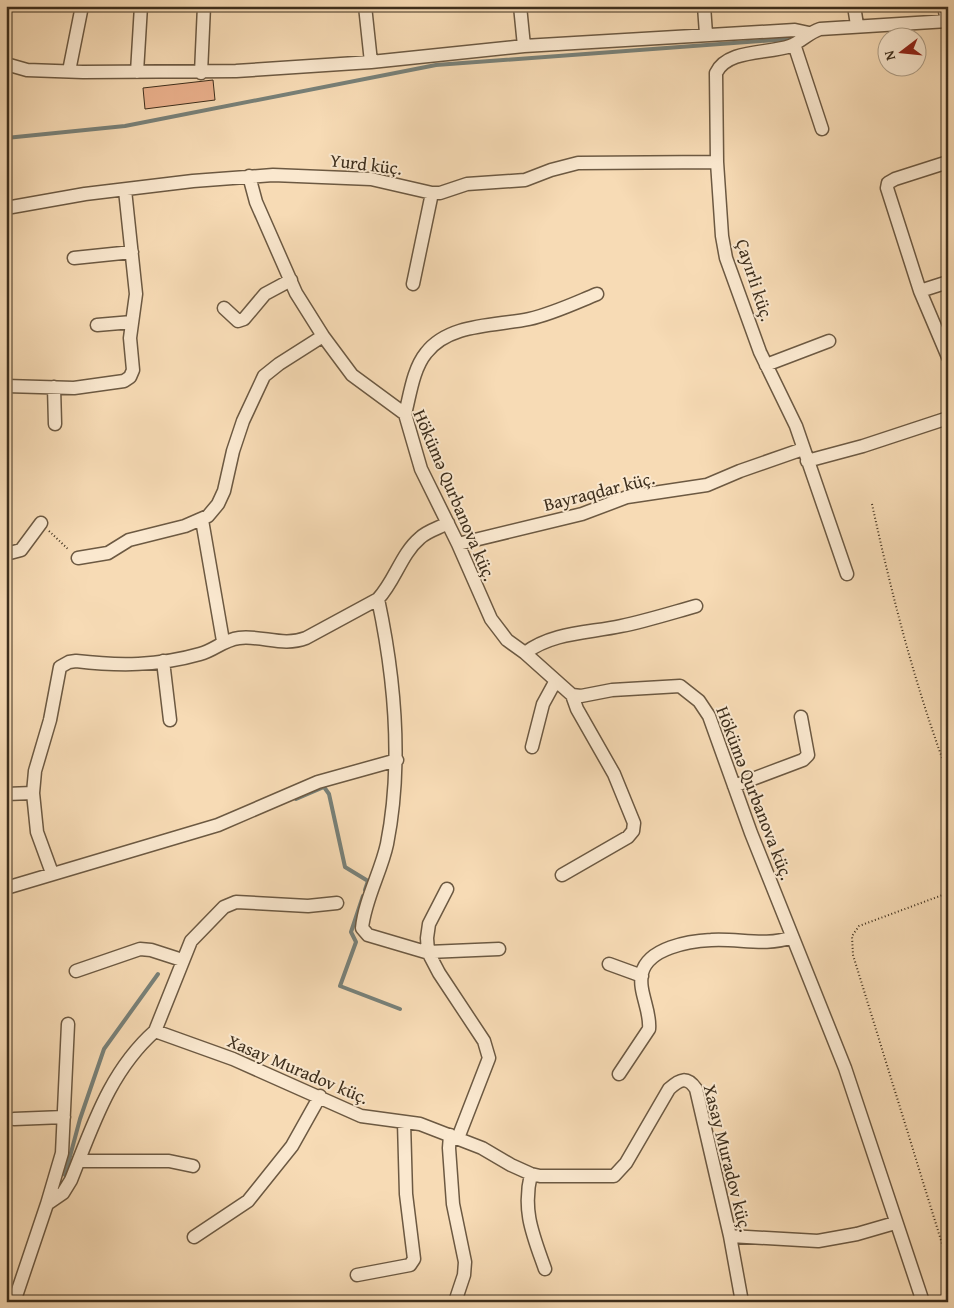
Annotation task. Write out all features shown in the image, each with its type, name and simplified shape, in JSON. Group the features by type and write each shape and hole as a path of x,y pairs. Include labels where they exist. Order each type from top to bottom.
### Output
{"street":[{"path":"69,71 82,6"},
{"path":"137,72 141,6"},
{"path":"200,72 204,6"},
{"path":"366,6 372,62"},
{"path":"520,6 524,46"},
{"path":"704,6 706,34"},
{"path":"854,6 857,25"},
{"path":"944,6 947,21"},
{"name":"Çayırli küç.","path":"847,574 785,399 766,364 726,258 722,236 717,162 716,73 718,67 734,58 794,44 809,33 857,25 947,21"},
{"path":"6,64 27,70 200,72 372,62 524,46 706,34 795,30 809,33"},
{"path":"794,44 822,129"},
{"name":"Yurd küç.","path":"6,208 125,190 249,176 298,174 371,179 432,193 440,193 467,184 519,182 551,170 578,163 717,162"},
{"path":"945,163 895,179 888,182 886,188 920,290 948,357"},
{"name":"Hökümə Qurbanova küç.","path":"249,176 254,197 291,280 323,336 352,375 405,414 421,469 458,544 491,620 507,640 525,653 555,682 572,695 581,696 612,690 680,686 699,701 709,716 792,937 845,1068 870,1139 895,1223 923,1302"},
{"path":"6,386 87,386 124,381 130,377 133,370 130,350 136,294 125,190"},
{"path":"413,284 432,193"},
{"path":"74,258 132,252"},
{"path":"224,308 238,321 244,319 265,294 291,280"},
{"path":"920,290 948,282"},
{"path":"405,414 418,367 425,353 436,343 464,331 550,314 597,294"},
{"path":"97,325 132,322"},
{"path":"78,558 108,553 129,540 202,520 218,504 224,492 233,451 243,421 264,376 279,364 323,336"},
{"path":"766,364 829,341"},
{"path":"54,387 55,424"},
{"name":"Bayraqdar küç.","path":"458,544 582,514 628,498 707,485 740,471 805,455 863,446 948,418"},
{"path":"202,520 222,641"},
{"path":"6,554 21,550 41,523"},
{"path":"52,873 37,832 33,793 35,771 50,720 60,667 69,662 76,661 131,666 201,654 222,641 254,637 280,642 296,642 378,599 393,580 416,542 421,537 448,524"},
{"path":"378,599 389,668 397,760 386,847 362,928 368,935 428,953 499,949"},
{"path":"525,653 535,645 555,638 622,626 696,606"},
{"path":"163,661 170,720"},
{"path":"532,747 543,704 555,682"},
{"path":"562,875 628,837 634,823 614,774 577,709 572,695"},
{"path":"734,786 803,760 808,755 801,716"},
{"path":"6,888 218,825 318,782 397,760"},
{"path":"6,794 33,793"},
{"path":"447,889 429,924 427,938 428,953 488,1050 489,1058 449,1148 453,1204 465,1262 464,1275 455,1302"},
{"path":"47,1204 63,1193 79,1161 113,1081 129,1056 155,1030 182,960 191,941 203,927 224,907 236,902 308,906 337,903"},
{"path":"619,1074 649,1029 650,1021 640,984 648,960 657,953 710,940 775,942 792,937"},
{"path":"76,971 140,949 151,950 182,960"},
{"path":"609,964 642,976"},
{"path":"14,1302 62,1153 68,1024"},
{"name":"Xasay Muradov küç.","path":"155,1030 233,1059 320,1096 361,1116 420,1124 454,1137 482,1148 530,1174 614,1176 626,1163 669,1089 677,1082 685,1079 690,1081 696,1089 730,1236 742,1302"},
{"path":"194,1238 248,1201 292,1146 320,1096"},
{"path":"14,1119 64,1117"},
{"path":"357,1275 410,1266 414,1259 406,1194 404,1122"},
{"path":"79,1161 169,1161 193,1166"},
{"path":"530,1174 526,1194 527,1211 545,1269"},
{"path":"730,1236 818,1240 857,1234 895,1223"}],"path":[{"path":"872,504 893,598 913,670 948,774"},
{"path":"41,523 78,558"},
{"path":"948,894 859,926 852,936 853,954 948,1263"}],"building":[{"path":"213,80 215,100 145,109 143,88"}],"waterway":[{"path":"6,138 125,126 436,65 788,39"},
{"path":"296,799 324,787 329,794 345,867 368,881 365,890"},
{"path":"363,896 351,932 356,942 340,986 400,1009"},
{"path":"65,1175 80,1119 104,1049 158,974"}]}
